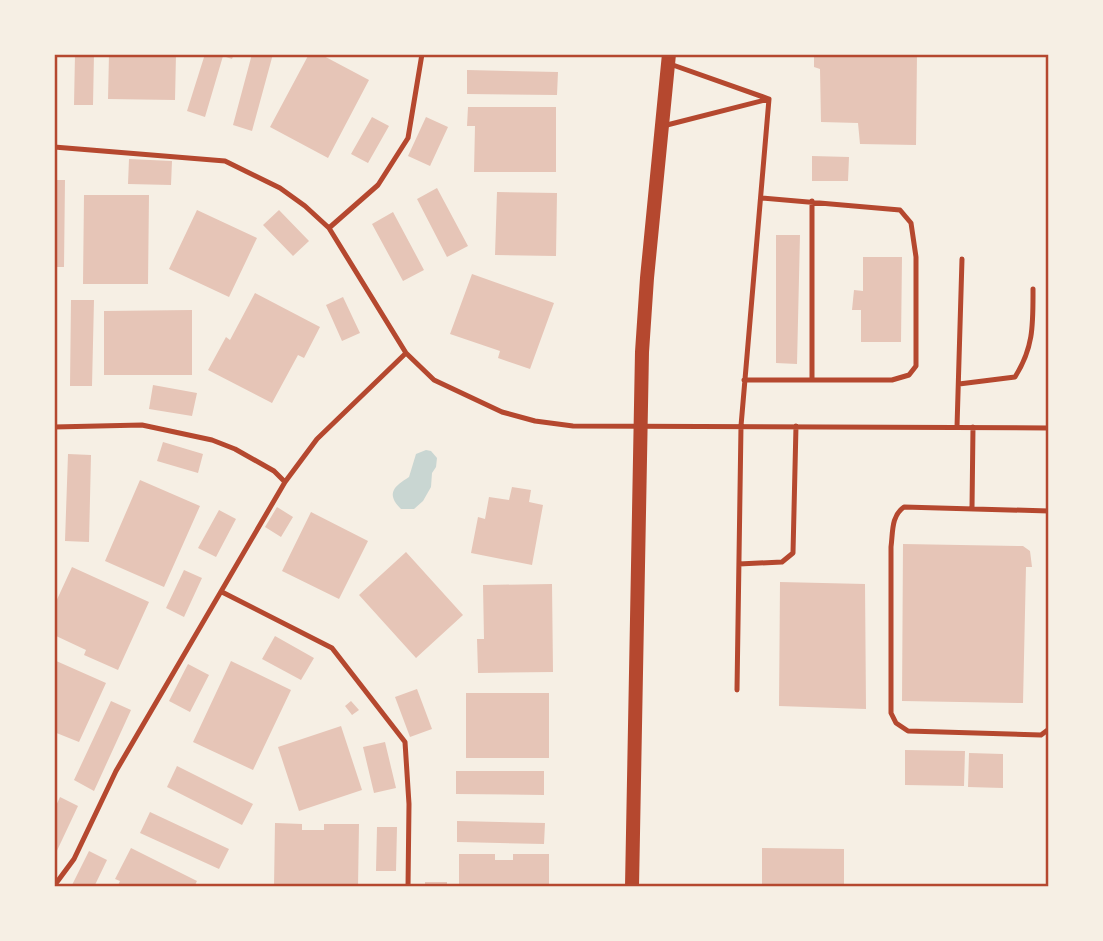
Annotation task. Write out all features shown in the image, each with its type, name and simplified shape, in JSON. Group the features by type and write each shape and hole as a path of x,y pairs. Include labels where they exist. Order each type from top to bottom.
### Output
{"main road":[{"path":"632,887 640,426 645,304 669,59"}],"lane":[{"path":"329,228 378,185 408,138 422,54"},
{"path":"669,59 769,99"},
{"path":"663,126 769,99"},
{"path":"737,690 741,426 769,99"},
{"path":"54,148 225,161 280,188 329,228 406,353 434,380 502,412 535,421 569,425 1049,428"},
{"path":"744,380 892,380 909,375 916,366 916,257 911,223 900,210 761,198"},
{"path":"812,201 812,380"},
{"path":"957,427 962,259"},
{"path":"959,384 1015,377 1026,360 1033,337 1034,289"},
{"path":"54,886 74,859 116,771 285,482 317,439 406,353"},
{"path":"54,427 142,425 212,440 235,449 274,471 285,482"},
{"path":"738,564 782,562 793,553 796,426"},
{"path":"972,508 973,427"},
{"path":"1049,511 904,507 897,512 891,547 891,713 896,723 908,731 1041,735 1049,729"},
{"path":"222,592 332,648 405,742 409,804 408,887"}],"shaded area":[{"path":"431,451 437,458 431,487 423,501 414,509 401,509 394,499 394,490 409,477 416,454"}],"building":[{"path":"75,54 94,54 93,105 74,105"},
{"path":"109,54 176,54 175,100 108,99"},
{"path":"205,54 234,54 232,59 223,56 205,117 187,111"},
{"path":"252,54 273,54 252,131 233,125"},
{"path":"309,54 320,54 369,80 328,158 270,127"},
{"path":"814,54 917,54 916,145 860,144 858,123 821,122 820,69 814,67"},
{"path":"467,70 558,72 557,95 467,94"},
{"path":"468,107 556,107 556,172 474,172 475,126 467,126"},
{"path":"372,117 389,126 368,163 351,154"},
{"path":"426,117 448,127 430,166 408,156"},
{"path":"812,156 849,157 848,181 812,181"},
{"path":"129,159 172,161 171,185 128,184"},
{"path":"54,180 65,180 64,267 54,267"},
{"path":"437,188 468,246 447,257 417,199"},
{"path":"497,192 557,193 556,256 495,255"},
{"path":"84,195 149,195 148,284 83,284"},
{"path":"197,210 257,238 229,297 169,269"},
{"path":"279,210 309,241 293,256 263,225"},
{"path":"393,212 424,270 403,281 372,224"},
{"path":"776,235 800,235 797,364 776,363"},
{"path":"863,257 902,257 901,342 861,342 861,310 852,310 854,290 863,291"},
{"path":"472,274 554,303 530,369 498,358 500,351 450,334"},
{"path":"255,293 320,327 304,358 298,355 272,403 208,370 226,337 230,340"},
{"path":"343,297 360,333 342,341 326,305"},
{"path":"71,300 94,300 92,386 70,386"},
{"path":"192,310 192,375 104,375 104,311"},
{"path":"153,385 197,393 192,416 149,409"},
{"path":"163,442 203,454 198,473 157,461"},
{"path":"68,454 91,455 89,542 65,541"},
{"path":"140,480 200,506 164,587 105,561"},
{"path":"512,487 531,490 529,502 543,505 532,565 471,553 478,517 485,519 489,497 509,500"},
{"path":"277,507 293,517 281,537 265,527"},
{"path":"219,510 236,519 216,557 198,548"},
{"path":"311,512 368,541 339,599 282,571"},
{"path":"903,544 1023,546 1030,551 1032,567 1026,567 1023,703 902,701"},
{"path":"406,552 463,615 416,658 359,595"},
{"path":"72,567 149,602 118,670 84,655 86,650 54,635 54,606"},
{"path":"184,570 202,578 184,617 166,608"},
{"path":"780,582 865,584 866,709 779,706"},
{"path":"552,584 553,672 478,673 477,639 484,639 483,585"},
{"path":"275,636 314,658 301,680 262,659"},
{"path":"54,660 106,683 79,742 54,732"},
{"path":"231,661 291,690 253,770 193,742"},
{"path":"188,664 209,675 190,712 169,701"},
{"path":"417,689 432,729 410,737 395,697"},
{"path":"466,693 549,693 549,758 466,758"},
{"path":"111,701 131,710 94,791 74,780"},
{"path":"351,701 359,710 352,715 345,706"},
{"path":"341,726 362,790 299,811 278,747"},
{"path":"385,742 396,788 374,793 363,747"},
{"path":"905,750 965,751 964,786 905,785"},
{"path":"969,753 1003,754 1003,788 968,787"},
{"path":"177,766 253,804 242,825 167,787"},
{"path":"456,771 544,771 544,795 456,794"},
{"path":"60,797 78,806 54,857 54,810"},
{"path":"150,812 229,849 219,869 140,833"},
{"path":"457,821 545,823 544,844 457,842"},
{"path":"275,823 302,824 302,830 324,830 324,824 359,824 358,887 274,887"},
{"path":"377,827 397,827 396,871 376,871"},
{"path":"131,848 197,881 194,887 117,887 120,881 115,879"},
{"path":"762,848 844,849 844,887 762,887"},
{"path":"89,851 107,860 94,887 71,887"},
{"path":"459,854 495,854 495,860 513,860 513,854 549,854 549,887 459,887"},
{"path":"425,882 447,882 447,887 425,887"}]}
